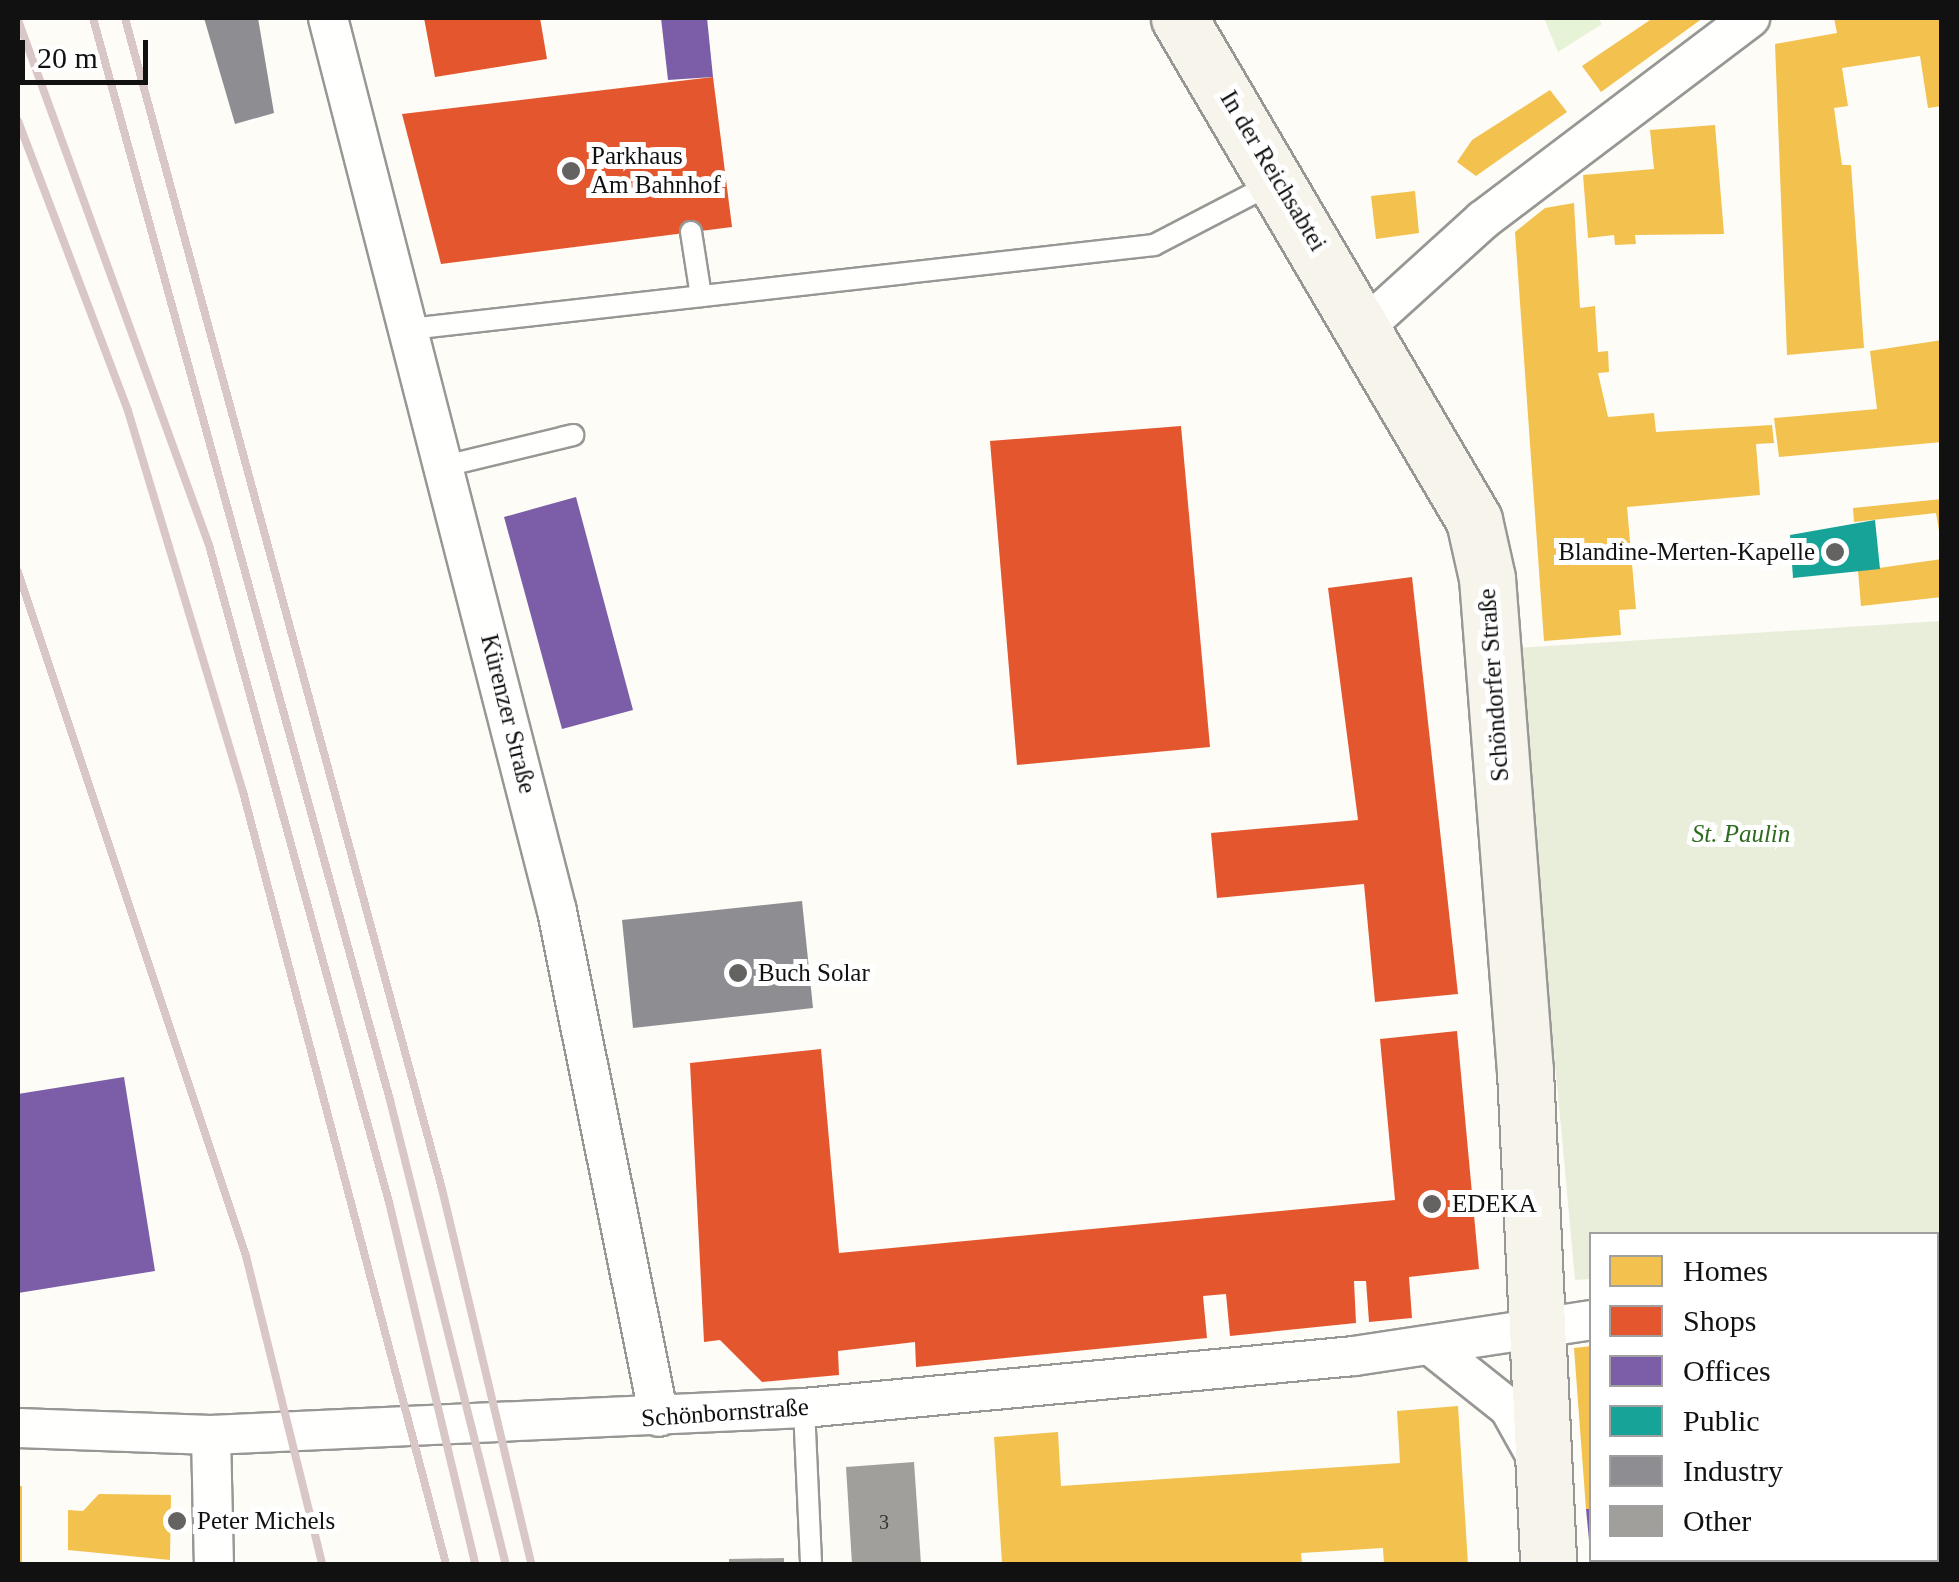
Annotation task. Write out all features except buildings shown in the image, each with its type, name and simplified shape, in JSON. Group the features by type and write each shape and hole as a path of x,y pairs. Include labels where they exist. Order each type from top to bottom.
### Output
{"main road":[{"name":"In der Reichsabtei","path":"1179,18 1366,326"},
{"name":"Schöndorfer Straße","path":"1366,326 1474,520 1486,578 1526,1090 1532,1332 1548,1564"}],"street":[{"name":"Kürenzer Straße","path":"328,18 558,911 659,1418"},
{"path":"1366,326 1483,220 1750,18"},
{"name":"Schönbornstraße","path":"18,1428 211,1435 659,1418 804,1408 1431,1346 1589,1321"},
{"path":"1431,1346 1508,1408 1539,1462"},
{"path":"211,1435 214,1564"}],"lane":[{"path":"410,329 1154,245 1280,181"},
{"path":"691,232 701,296"},
{"path":"446,466 573,435"},
{"path":"804,1408 811,1564"}],"green space":[{"path":"1544,18 1598,18 1602,24 1558,52"},
{"name":"St. Paulin","path":"1941,621 1941,1273 1939,1232 1589,1232 1589,1279 1575,1280 1517,648"}],"railway":[{"path":"93,18 390,1100 506,1564"},
{"path":"125,18 442,1189 531,1564"},
{"path":"18,20 209,545 389,1202 475,1564"},
{"path":"18,121 128,411 243,792 446,1564"},
{"path":"18,572 246,1256 322,1564"}],"place":[{"name":"Parkhaus Am Bahnhof","path":"571,171"},
{"name":"Blandine-Merten-Kapelle","path":"1835,552"},
{"name":"Buch Solar","path":"738,973"},
{"name":"EDEKA","path":"1432,1204"},
{"name":"Peter Michels","path":"177,1521"}]}
